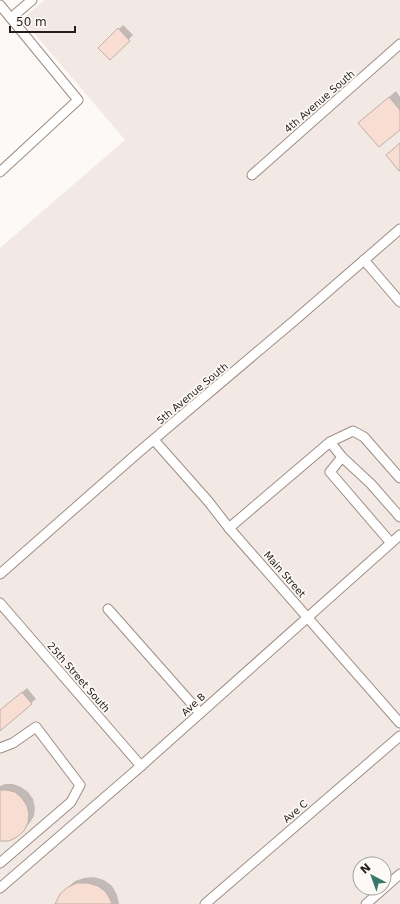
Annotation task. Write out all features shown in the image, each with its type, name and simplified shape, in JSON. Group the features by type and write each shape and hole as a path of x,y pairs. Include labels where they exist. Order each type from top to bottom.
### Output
{"street":[{"path":"11,18 32,0"},
{"path":"0,5 78,100 0,172"},
{"name":"4th Avenue South","path":"252,175 400,44"},
{"name":"5th Avenue South","path":"0,574 400,229"},
{"path":"364,260 400,302"},
{"path":"229,528 330,442 353,431 364,437 400,478"},
{"name":"Main Street","path":"154,440 400,723"},
{"path":"330,442 342,457 371,484 400,517"},
{"path":"342,457 330,472 391,543"},
{"name":"Ave B","path":"0,888 141,766 400,535"},
{"name":"25th Street South","path":"0,603 141,766"},
{"path":"108,609 200,713"},
{"path":"0,748 13,743 36,727 80,785 71,802 0,863"},
{"name":"Ave C","path":"205,904 400,736"},
{"path":"366,904 400,874"}],"shaded area":[{"path":"45,0 400,0 400,904 0,904 0,248 125,140 22,19"}],"building":[{"path":"118,28 130,41 110,60 98,48"},
{"path":"389,97 400,110 400,130 379,147 358,123"},
{"path":"400,143 400,170 399,171 386,155"},
{"path":"22,692 32,704 0,731 0,710"},
{"path":"0,790 15,792 22,798 27,806 29,814 28,823 24,831 9,841 0,841"},
{"path":"77,883 88,883 98,886 106,892 112,904 55,904 60,894 68,887"}]}
